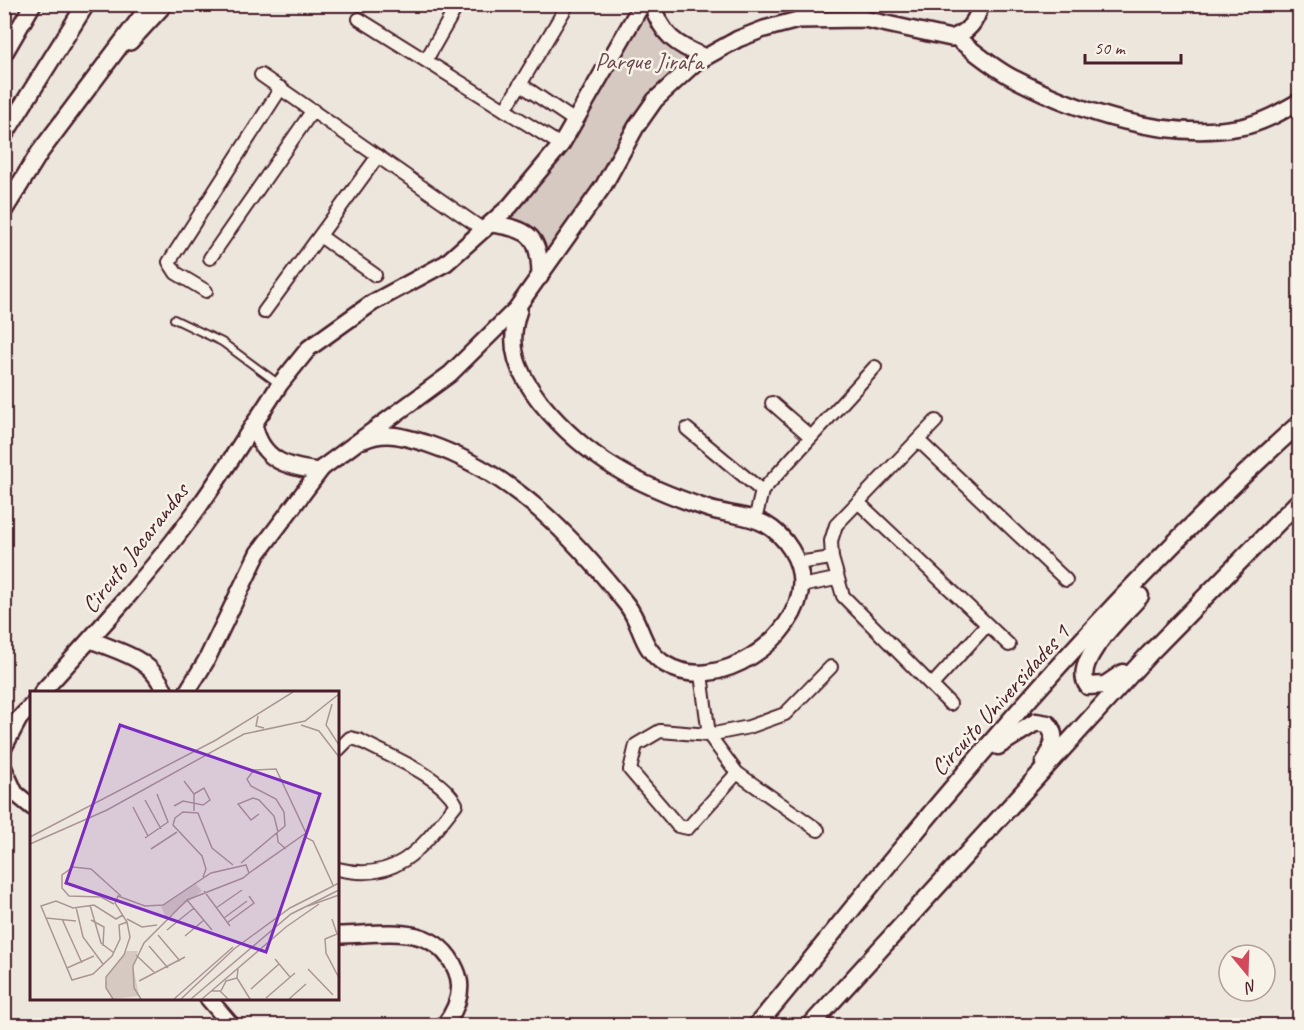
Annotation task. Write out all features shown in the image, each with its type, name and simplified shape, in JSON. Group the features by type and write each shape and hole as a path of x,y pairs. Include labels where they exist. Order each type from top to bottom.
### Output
{"main road":[{"path":"7,128 87,4"},
{"path":"4,210 40,152 151,4"},
{"name":"Circuito Universidades 1","path":"756,1026 903,846 982,756 1209,506 1299,423"},
{"path":"810,1026 1149,654 1299,500"},
{"path":"1149,654 1105,685 1097,688 1088,686 1084,680 1087,657 1197,531 1209,506"},
{"path":"982,756 1036,722 1048,724 1054,735 1052,748 1022,793"}],"street":[{"path":"4,54 33,4"},
{"path":"83,92 165,4"},
{"path":"426,60 458,4"},
{"path":"505,110 568,4"},
{"name":"Circuto Jacarandas","path":"44,691 91,640 198,508 280,384 309,348 372,303 446,263 488,227 561,145 642,4"},
{"path":"652,4 660,28 686,49 705,57"},
{"path":"254,424 257,437 269,455 291,468 318,471 450,374 480,347 521,302 540,277 604,185 636,127 655,100 705,57 764,29 798,20 864,19 892,23 937,37 955,37 965,33 974,24 981,4"},
{"path":"359,19 561,145"},
{"path":"955,37 1014,79 1057,98 1149,125 1186,130 1243,126 1277,114 1299,101"},
{"path":"261,75 378,156 488,227 520,228 530,237 540,253 540,277"},
{"path":"520,84 575,121"},
{"path":"206,291 176,273 169,262 281,88"},
{"path":"210,258 313,110"},
{"path":"264,312 378,156"},
{"path":"320,236 375,275"},
{"path":"355,443 385,435 410,438 465,458 524,495 559,526 627,606 644,644 657,658 675,669 701,675 735,667 765,646 793,613 801,586 797,563 792,552 780,537 755,520 708,509 637,481 606,464 561,429 527,384 515,363 513,329 521,302"},
{"path":"755,520 762,490 875,367"},
{"path":"772,403 811,437"},
{"path":"936,421 836,525 831,541 836,579 843,596 950,704"},
{"path":"687,429 762,490"},
{"path":"918,440 1066,580"},
{"path":"188,691 215,644 258,553 322,468"},
{"path":"859,503 1009,645"},
{"path":"797,563 832,558"},
{"path":"801,586 836,579"},
{"path":"932,685 987,625"},
{"path":"91,640 129,654 150,666 164,691"},
{"path":"737,773 688,828 678,826 630,770 636,745 660,731 709,735 749,727 785,714 831,667"},
{"path":"701,675 709,735 737,773 818,830"},
{"path":"4,747 20,719 30,707"},
{"path":"339,749 350,738 359,740 436,781 450,791 456,804 421,848 385,871 339,869"},
{"path":"4,769 15,792 30,805"},
{"path":"339,935 403,933 421,936 440,947 456,968 460,987 456,1008 444,1026"},
{"path":"209,1000 232,1026"}],"lane":[{"path":"174,319 222,342 280,384"}],"green space":[{"name":"Parque Jirafa","path":"643,5 665,31 705,57 676,79 540,277 530,237 492,224 573,126"}]}
